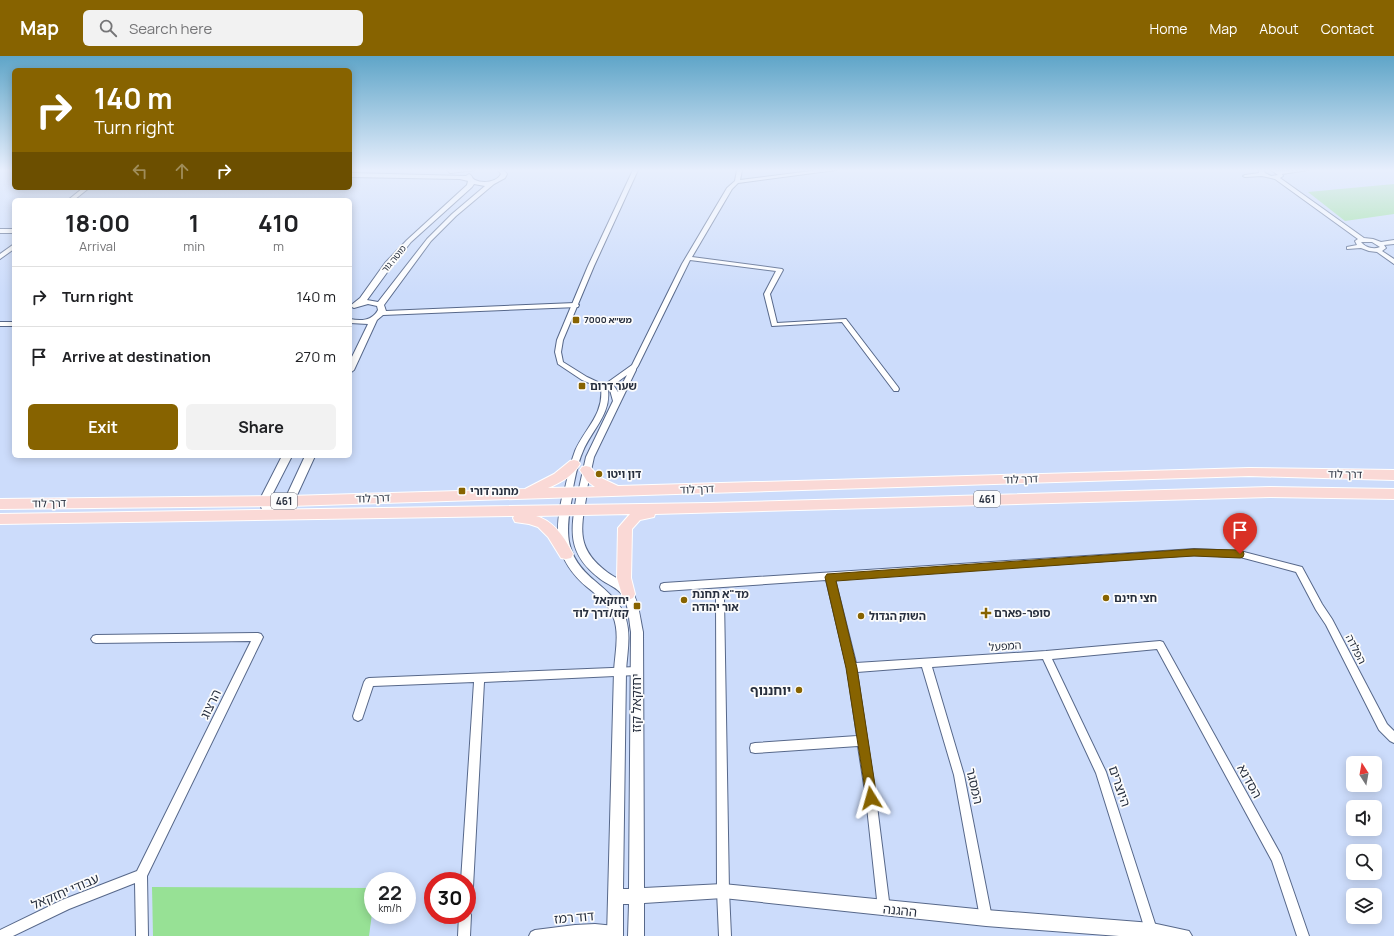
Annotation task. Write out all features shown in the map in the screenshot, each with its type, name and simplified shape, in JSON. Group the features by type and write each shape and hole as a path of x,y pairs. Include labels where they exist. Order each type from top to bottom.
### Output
{"main road":[{"path":"520,494 552,482 563,475 574,464"},
{"path":"586,470 589,477 598,484 620,491"},
{"name":"דרך לוד","path":"0,504 289,501 1248,472 1394,475"},
{"name":"דרך לוד","path":"0,519 684,508 1270,492 1394,494"},
{"path":"628,594 624,578 625,528 636,516 651,512 684,508"},
{"path":"316,515 400,519 535,519 543,522 566,554"}],"street":[{"name":"מוטה גור","path":"352,307 363,300 388,265 409,241 441,211"},
{"name":"מוטה גור","path":"374,319 414,258 429,240 459,211"},
{"path":"617,211 560,340 558,352 560,363 579,376 604,388 612,388 617,401"},
{"path":"628,594 592,566 583,555 577,542 576,526 586,470 590,457 617,401 689,258 716,211"},
{"path":"1325,211 1362,240 1371,240 1380,244 1394,242"},
{"path":"0,231 12,232"},
{"path":"1362,240 1358,242 1362,246"},
{"path":"1378,250 1383,248 1380,244"},
{"path":"1348,248 1362,246 1378,250 1394,262"},
{"path":"0,258 12,248"},
{"path":"689,258 780,270 767,294 774,325 844,320 896,389"},
{"path":"352,307 368,302 381,309 575,305"},
{"path":"352,321 363,322 374,319"},
{"path":"352,366 374,319"},
{"path":"0,324 12,324"},
{"path":"604,388 635,366"},
{"path":"568,493 574,464 580,448 606,404 604,388"},
{"path":"285,458 264,501 269,515 289,501 309,458"},
{"name":"יחזקאל קזז","path":"568,493 561,527 562,540 566,554 576,571 609,600 620,619 622,637 615,934"},
{"name":"הפלדה","path":"830,577 1194,552 1240,554 1299,569 1319,607 1329,622 1383,727 1394,738"},
{"path":"664,587 830,577 852,668 871,798 884,908"},
{"name":"יחזקאל קזז","path":"628,594 637,632 636,936"},
{"path":"720,599 723,891 725,936"},
{"name":"הרצוג","path":"96,639 258,637 141,875 142,936"},
{"name":"המפעל","path":"852,668 1046,655 1160,644"},
{"name":"הסדנא","path":"1160,644 1277,859 1303,936"},
{"name":"היוצרים","path":"1046,655 1101,772 1153,934"},
{"name":"המסגר","path":"926,663 959,775 986,918"},
{"path":"358,716 369,682 636,671"},
{"path":"468,872 479,677"},
{"path":"755,748 863,741"},
{"name":"עבודי יחזקאל","path":"0,936 66,904 141,875"},
{"name":"ההגנה","path":"615,897 723,891 986,918 1184,936"},
{"path":"464,936 465,924"},
{"name":"דוד רמז","path":"535,936 583,929 600,929 615,934"}],"green space":[{"path":"1332,211 1394,211 1394,214 1345,221"},
{"path":"152,887 364,888 364,924 371,924 369,936 153,936"}],"place":[{"name":"מש״א 7000","path":"576,320"},
{"name":"שער דרום","path":"582,386"},
{"name":"דון ויטו","path":"599,474"},
{"name":"מחנה דורי","path":"462,491"},
{"name":"חצי חינם","path":"1106,598"},
{"name":"מד\"א תחנת אור יהודה","path":"684,600"},
{"name":"יחזקאל קזז/דרך לוד","path":"637,606"},
{"name":"סופר-פארם","path":"986,613"},
{"name":"השוק הגדול","path":"861,616"},
{"name":"יוחננוף","path":"799,690"}],"route":[{"path":"871,798 852,668 830,577 1194,552 1240,554"}]}
